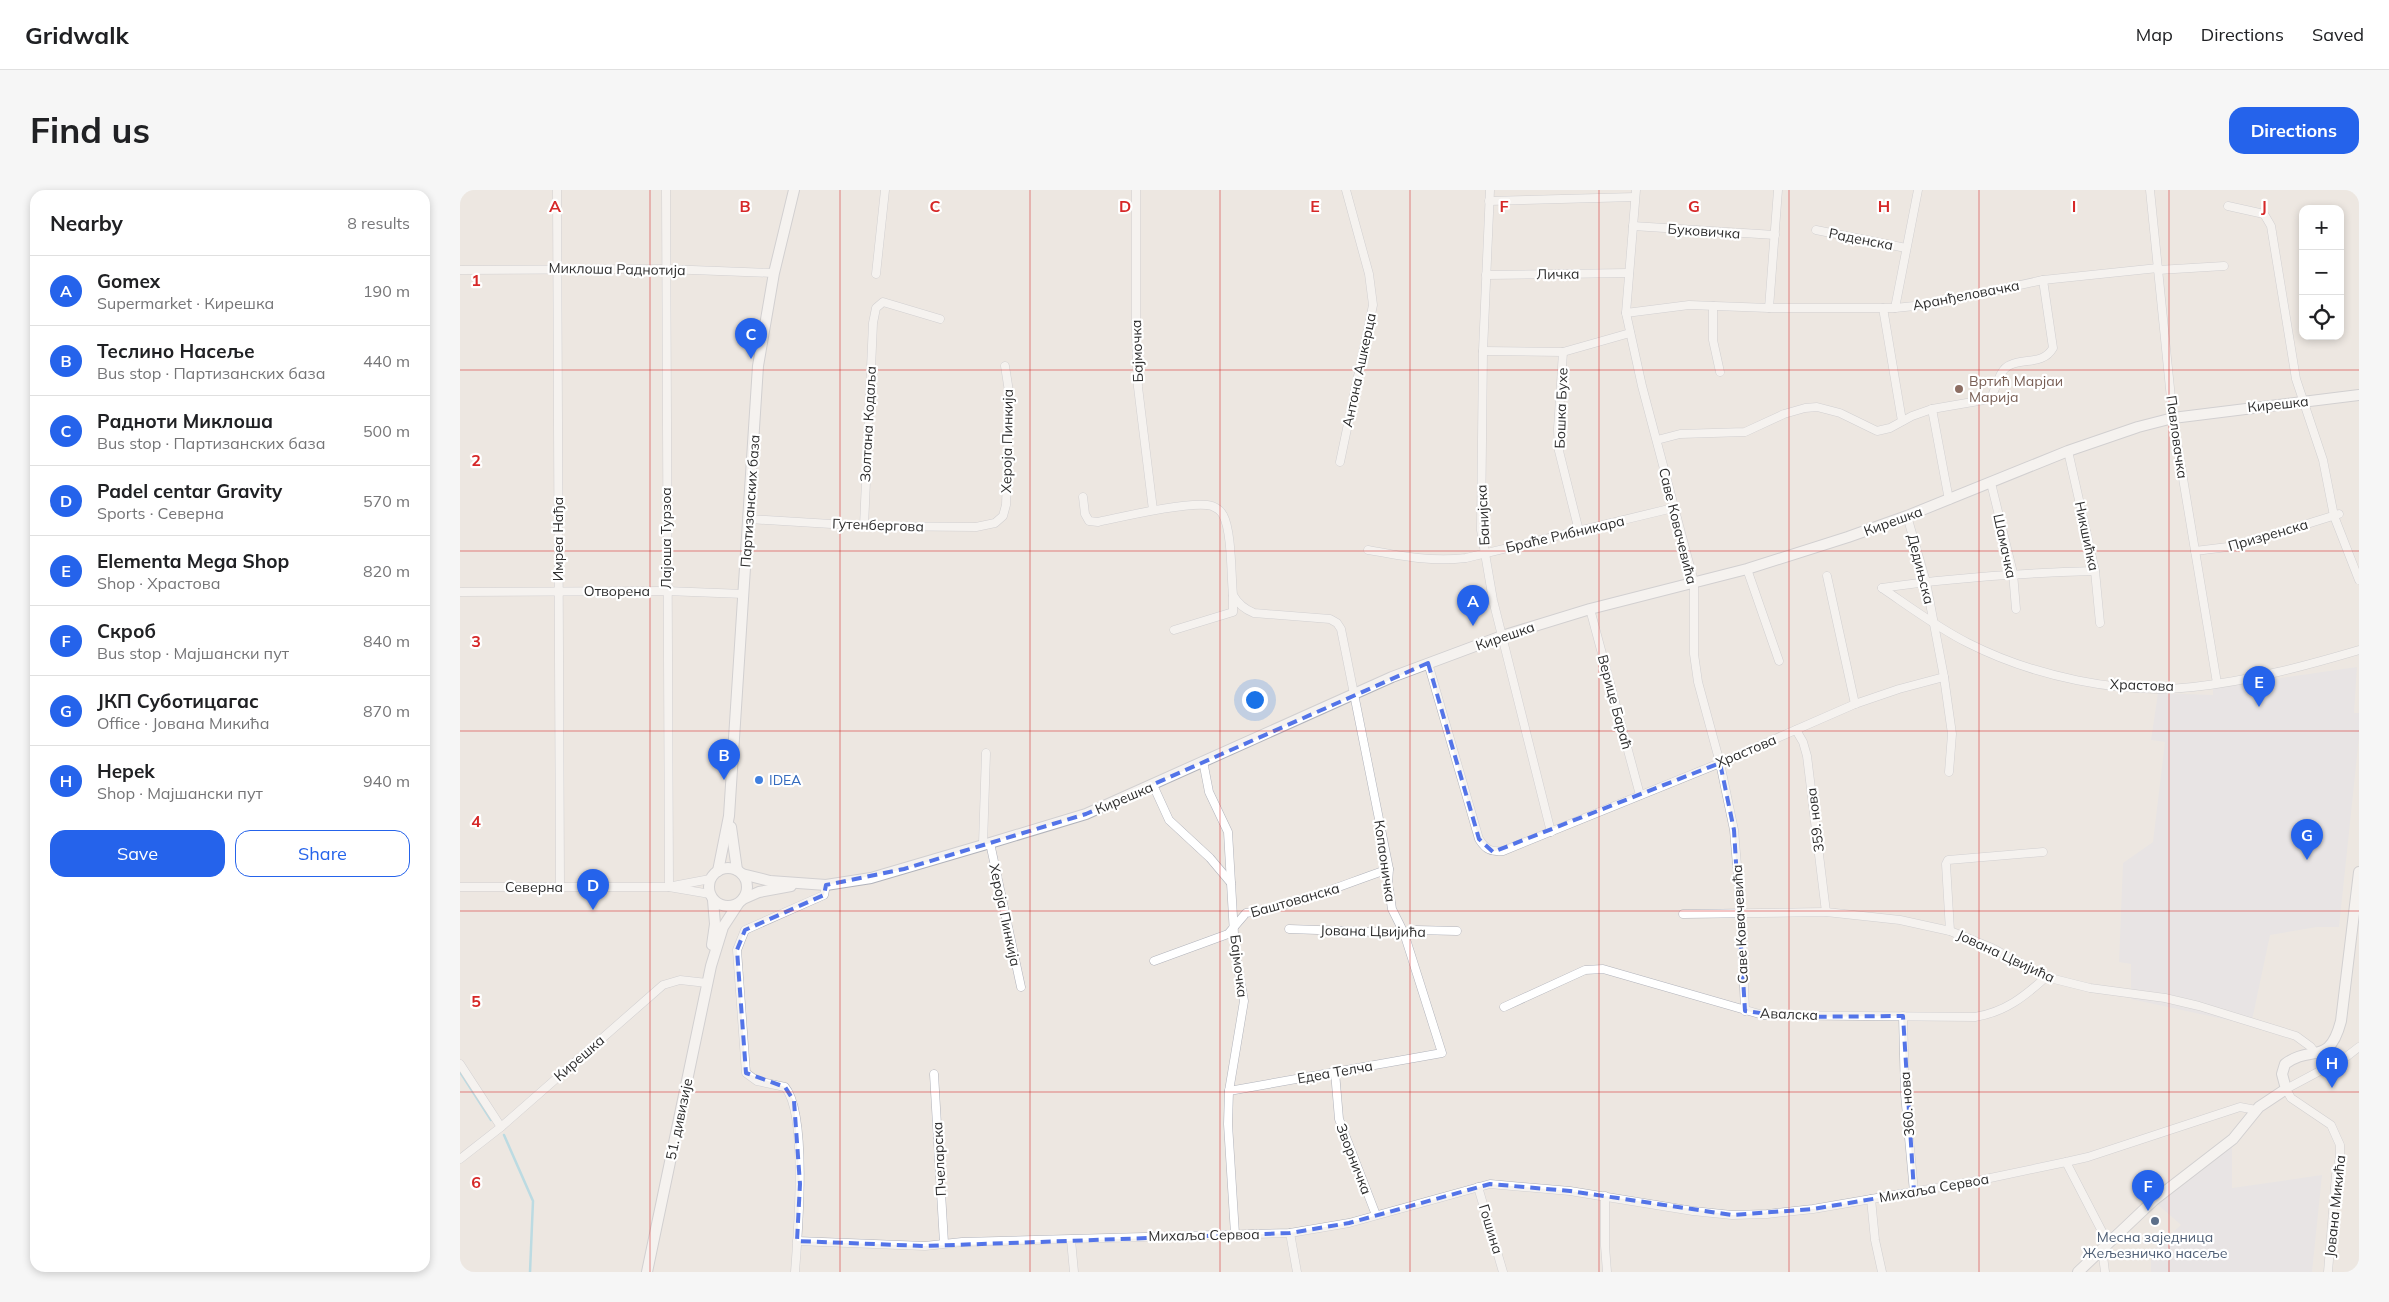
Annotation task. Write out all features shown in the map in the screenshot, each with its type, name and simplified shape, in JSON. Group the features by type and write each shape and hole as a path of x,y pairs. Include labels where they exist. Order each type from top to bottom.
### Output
{"street":[{"name":"Имреа Нађа","path":"557,190 560,888"},
{"name":"Лајоша Турзоа","path":"666,190 668,887"},
{"name":"Партизанских база","path":"718,871 729,816 758,366 774,273 794,190"},
{"path":"876,274 885,190"},
{"name":"Бајмочка","path":"1136,190 1138,387 1153,510"},
{"name":"Антона Ашкерца","path":"1340,462 1373,305 1369,274 1346,190"},
{"name":"Банијска","path":"1490,190 1483,350 1481,506 1485,552 1502,636 1551,832"},
{"path":"1770,308 1778,190"},
{"path":"1894,308 1918,190"},
{"name":"Павловачка","path":"2150,190 2173,418 2217,683"},
{"path":"1489,201 1636,194"},
{"name":"Саве Ковачевића","path":"1636,194 1626,313 1673,508 1694,582 1694,654 1698,682 1720,763 1734,830 1741,914 1745,1011"},
{"path":"2228,206 2257,211 2269,220 2296,379 2305,402 2323,460 2337,515 2359,580"},
{"name":"Буковичка","path":"1633,226 1775,235"},
{"name":"Раденска","path":"1816,230 1906,248"},
{"name":"Аранђеловачка","path":"1626,313 1689,305 1770,308 1894,308 1934,304 2043,280 2158,269 2224,266"},
{"name":"Миклоша Раднотија","path":"460,270 557,268 666,269 774,273"},
{"name":"Личка","path":"1486,275 1629,273"},
{"path":"1657,440 1680,434 1745,432 1784,414 1805,408 1817,407 1840,413 1877,431 1890,428 1932,409 1990,398 1994,393 2004,368 2011,364 2039,360 2049,354 2053,348 2043,280"},
{"name":"Золтана Кодаља","path":"864,526 873,323 876,308 883,302 940,318"},
{"path":"1713,306 1713,340 1720,372"},
{"path":"1883,308 1902,421"},
{"name":"Бошка Бухе","path":"1579,531 1559,451 1558,429 1563,352 1630,333"},
{"path":"1483,350 1563,352"},
{"name":"Хероја Пинкија","path":"1003,516 1006,506 1010,398 1005,366"},
{"name":"Кирешка","path":"739,872 770,881 826,885 871,878 1086,814 1354,693 1502,636 1590,609 1747,569 1908,516 2068,451 2138,427 2173,418 2359,395"},
{"path":"1932,409 1950,500"},
{"name":"Никшићка","path":"2068,451 2095,570 2100,623"},
{"name":"Шамачка","path":"1991,483 2013,573 2016,609"},
{"path":"1083,497 1085,514 1089,521 1098,522 1153,510 1211,505 1220,510 1227,524 1233,612"},
{"name":"Браће Рибникара","path":"1368,550 1424,560 1445,561 1673,508"},
{"name":"Призренска","path":"2195,551 2236,546 2337,515"},
{"name":"Гутенбергова","path":"749,519 864,526 976,527 995,523 1003,516"},
{"name":"Дедињска","path":"1908,516 1926,582 1934,622"},
{"path":"1747,569 1779,662"},
{"path":"1926,582 2013,573 2095,570"},
{"path":"1827,576 1855,704"},
{"name":"Храстова","path":"1926,582 1882,588 1934,622 1988,653 2060,677 2110,685 2192,687 2252,677 2359,650"},
{"name":"Отворена","path":"460,592 666,591 744,594"},
{"path":"1233,595 1245,610"},
{"name":"Верице Бараћ","path":"1590,609 1640,795"},
{"path":"1174,630 1245,610 1254,613 1324,618 1337,623 1341,629 1354,693"},
{"path":"1934,622 1952,734 1949,772"},
{"path":"1428,663 1479,839 1484,848 1493,852 1503,851 1551,832"},
{"name":"Храстова","path":"1551,832 1720,763 1855,704 1899,689 1944,677"},
{"name":"Копаоничка","path":"1354,693 1389,869 1388,883 1392,909 1404,933 1442,1053"},
{"name":"359. нова","path":"1796,730 1803,742 1807,756 1826,912"},
{"name":"Хероја Пинкија","path":"986,753 986,844 1021,987"},
{"name":"Бајмочка","path":"1204,761 1209,792 1228,832 1235,951 1244,1001 1229,1091 1228,1124 1234,1234"},
{"path":"1152,785 1169,820 1210,858 1231,883"},
{"name":"Партизанских база","path":"729,816 739,872"},
{"path":"1950,931 1946,864 1948,860 1952,858 2043,852"},
{"path":"726,868 739,872 747,887 740,901 725,906 711,897 710,880 718,871 726,868"},
{"name":"Баштованска","path":"1154,960 1228,934 1246,912 1270,909 1318,896 1389,869"},
{"path":"2286,1089 2282,1074 2285,1064 2300,1057 2326,1050 2336,1036 2341,1021 2359,872"},
{"name":"Северна","path":"460,887 668,887 710,880"},
{"name":"Кирешка","path":"740,901 759,892 804,884"},
{"path":"795,1272 800,1184 794,1101 785,1087 757,1081 746,1073 737,950 745,930 824,895 826,885"},
{"name":"Северна","path":"668,887 711,897"},
{"name":"51. дивизије","path":"711,897 715,924 711,966"},
{"name":"51. дивизије","path":"647,1272 711,966 723,927 740,901"},
{"name":"Јована Цвијића","path":"1683,914 1826,912 1900,920 1950,931 1992,948 2046,977 2090,988 2165,998 2199,1006 2296,1036 2311,1047 2316,1054"},
{"name":"Јована Цвијића","path":"1289,929 1404,933 1416,930 1457,931"},
{"name":"Авалска","path":"1504,1007 1585,970 1603,969 1763,1015 1790,1017 1867,1014 1975,1017 1992,1014 2008,1008 2046,977"},
{"name":"Кирешка","path":"460,1159 501,1127 663,985 680,980 707,983"},
{"name":"360. нова","path":"1903,1016 1905,1094 1914,1192"},
{"path":"2078,1272 2154,1200 2233,1139 2256,1110 2267,1100 2346,1057 2359,1047"},
{"name":"Едеа Телча","path":"1229,1091 1442,1053"},
{"path":"460,1064 501,1127"},
{"name":"Зворничка","path":"1335,1072 1339,1119 1376,1215"},
{"name":"Пчеларска","path":"934,1074 944,1243"},
{"name":"Јована Микића","path":"2286,1089 2291,1098 2331,1125 2340,1145 2328,1272"},
{"name":"Михаља Сервоа","path":"797,1241 876,1246 925,1246 944,1243 1290,1233 1318,1230 1478,1187 1510,1184 1732,1215 1794,1211 1914,1192 2066,1162 2088,1157 2240,1107 2256,1110"},
{"path":"2066,1162 2105,1246 2105,1272"},
{"name":"Гошина","path":"1478,1187 1503,1272"},
{"path":"1605,1196 1604,1246 1607,1272"},
{"path":"1870,1199 1875,1240 1882,1272"},
{"path":"1290,1233 1297,1272"},
{"path":"1071,1240 1074,1272"}],"highlighted area":[{"path":"1428,663 1479,839 1493,852 1720,763 1734,830 1745,1011 1790,1017 1903,1016 1914,1192 1813,1209 1732,1215 1570,1191 1490,1184 1349,1223 1290,1233 925,1246 797,1241 800,1184 794,1101 785,1087 746,1073 737,950 745,930 824,895 826,885 904,869 1086,814"}],"shaded area":[{"path":"2357,667 2354,713 2359,713 2359,737 2339,927 2317,927 2270,935 2251,1025 2131,999 2131,964 2119,962 2123,863 2153,842 2165,742 2151,740 2158,693 2213,695 2213,688"},
{"path":"2232,1143 2232,1188 2322,1175 2312,1272 2151,1272 2151,1252 2181,1225 2156,1203"}],"waterway":[{"path":"460,1072 491,1120"},
{"path":"504,1135 533,1201 530,1272"}],"place":[{"name":"Радноти Миклоша","path":"751,359"},
{"name":"Вртић Марјаи Марија","path":"1959,389"},
{"name":"Gomex","path":"1473,626"},
{"name":"Elementa Mega Shop","path":"2259,707"},
{"name":"Теслино Насеље","path":"724,780"},
{"name":"IDEA","path":"759,780"},
{"name":"ЈКП Суботицагас","path":"2307,860"},
{"name":"Padel centar Gravity","path":"593,910"},
{"name":"Hepek","path":"2332,1088"},
{"name":"Скроб","path":"2148,1211"},
{"name":"Месна заједница Жељезничко насеље","path":"2155,1221"}]}
